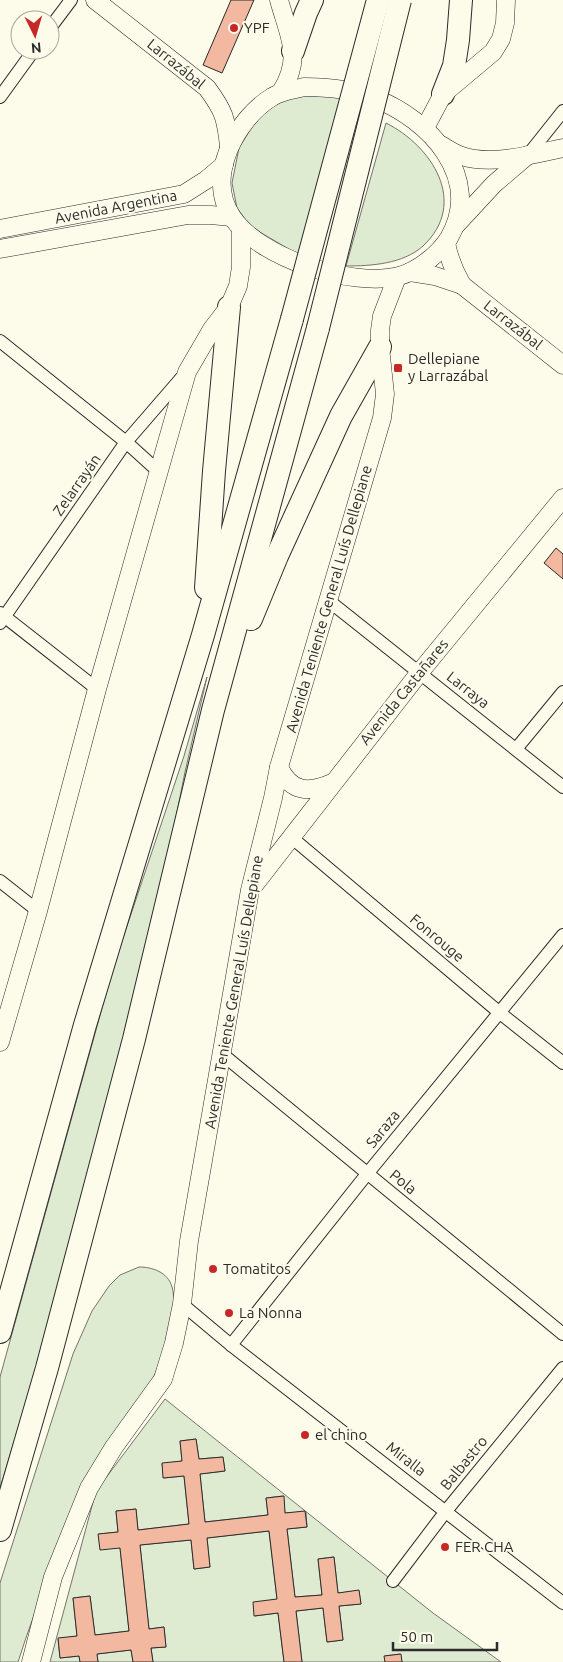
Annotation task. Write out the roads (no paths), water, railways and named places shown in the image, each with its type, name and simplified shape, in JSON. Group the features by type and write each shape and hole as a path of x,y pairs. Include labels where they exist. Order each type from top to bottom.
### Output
{"highway":[{"path":"294,51 312,0"},
{"path":"0,1332 85,1025 203,635 292,319 378,0"},
{"path":"0,1530 47,1368 134,1039 213,710 318,328 400,0"},
{"path":"443,94 454,66 461,0"},
{"path":"203,635 214,471 229,307"},
{"path":"213,710 277,556 341,416 380,347"}],"street":[{"path":"60,14 70,0"},
{"name":"Larrazábal","path":"95,0 207,88 221,107 227,126 229,146"},
{"path":"0,1042 158,471 188,372 212,329 229,307 238,286 241,267 236,222 225,204 222,190 224,165 229,146 240,127 255,110 280,92 288,80 294,51 279,0"},
{"path":"425,128 443,94 493,52 501,39 505,23 506,0"},
{"path":"0,97 27,60"},
{"path":"280,92 304,87 328,87 351,91 374,97 395,107 425,128 439,143 451,161 458,182 459,204 456,225"},
{"path":"404,274 428,260 446,243 456,225 494,184 528,155 563,111"},
{"path":"439,143 462,156 480,159 528,155 563,148"},
{"name":"Avenida Argentina","path":"0,229 184,194 206,180 224,165"},
{"name":"Avenida Argentina","path":"0,249 188,215 211,215 236,222"},
{"name":"Larrazábal","path":"236,222 263,245 313,269 340,275 368,278 404,274 435,276 462,285 563,365"},
{"name":"Larrazábal","path":"446,243 454,272 462,285"},
{"name":"Avenida Teniente General Luís Dellepiane","path":"31,1662 53,1577 89,1488 114,1446 162,1379 174,1343 182,1304 186,1262 250,890 280,767 382,418 385,394 380,347 382,316 404,274"},
{"path":"0,341 126,442 158,471"},
{"name":"Zelarrayán","path":"2,617 126,442 188,372"},
{"name":"Avenida Castañares","path":"250,890 420,672 563,498"},
{"name":"Larraya","path":"329,601 563,786"},
{"path":"2,617 97,689"},
{"path":"516,749 563,692"},
{"path":"280,767 284,777 301,789 311,790 332,783"},
{"name":"Fonrouge","path":"291,837 500,1013 563,1063"},
{"path":"0,882 38,910"},
{"name":"Saraza","path":"232,1345 368,1174 563,935"},
{"name":"Pola","path":"222,1054 563,1334"},
{"name":"Miralla","path":"182,1304 563,1603"},
{"name":"Balbastro","path":"393,1581 446,1511 563,1368"}],"place":[{"name":"YPF","path":"234,28"},
{"name":"Dellepiane y Larrazábal","path":"398,368"},
{"name":"Tomatitos","path":"213,1269"},
{"name":"La Nonna","path":"229,1313"},
{"name":"el chino","path":"305,1435"},
{"name":"FER CHA","path":"445,1547"}]}
